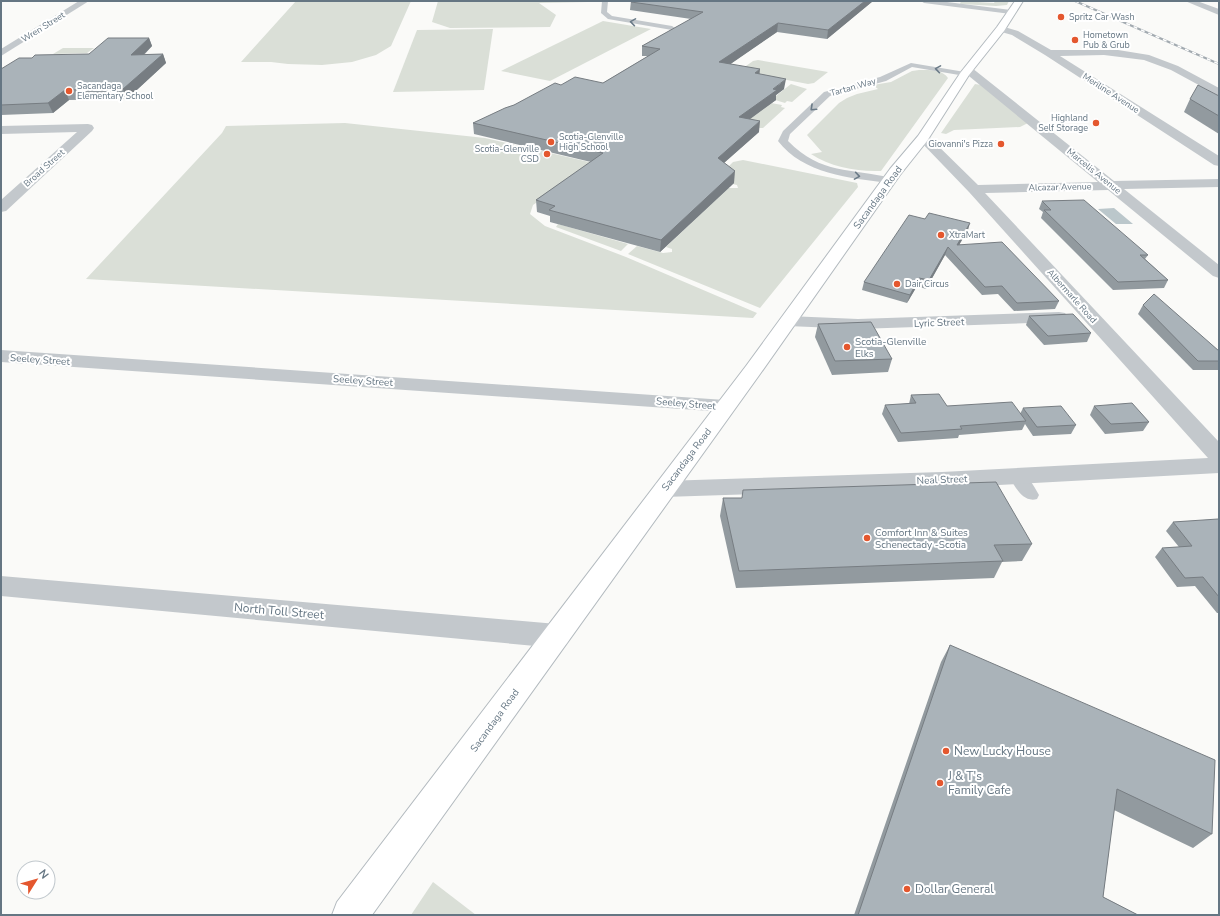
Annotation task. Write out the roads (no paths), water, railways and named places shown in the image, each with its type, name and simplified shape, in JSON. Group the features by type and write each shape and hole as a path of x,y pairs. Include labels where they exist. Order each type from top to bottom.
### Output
{"main road":[{"name":"Sacandaga Road","path":"350,915 788,321 888,180 923,138 966,72 1010,14"}],"street":[{"name":"Wren Street","path":"1,53 85,1"},
{"path":"1189,1 1219,12"},
{"name":"Meriline Avenue","path":"1010,14 1015,33 1049,53 1219,162"},
{"path":"1049,53 1110,52 1138,55 1169,65 1219,93"},
{"name":"Marcelis Avenue","path":"966,72 1113,186 1219,273"},
{"name":"Broad Street","path":"1,130 88,128 1,208"},
{"name":"Albermarle Road","path":"923,138 974,189 1219,456"},
{"name":"Alcazar Avenue","path":"974,189 1219,184"},
{"name":"Lyric Street","path":"788,321 858,324 1089,315"},
{"name":"Seeley Street","path":"1,356 725,406"},
{"name":"Neal Street","path":"664,489 761,487 1017,476 1219,465"},
{"name":"North Toll Street","path":"1,586 557,636"}],"lane":[{"path":"605,1 604,13 610,18 672,28"},
{"path":"924,1 958,3 1010,14"},
{"name":"Tartan Way","path":"888,180 844,174 817,166 798,157 783,141 786,133 827,94 883,79 911,65 966,72"},
{"path":"1017,476 1031,495"}],"railway":[{"path":"1075,1 1219,64"}],"place":[{"name":"Spritz Car Wash","path":"1061,17"},
{"name":"Hometown Pub & Grub","path":"1075,40"},
{"name":"Sacandaga Elementary School","path":"69,91"},
{"name":"Highland Self Storage","path":"1096,123"},
{"name":"Scotia-Glenville High School","path":"551,142"},
{"name":"Giovanni's Pizza","path":"1001,144"},
{"name":"Scotia-Glenville CSD","path":"547,154"},
{"name":"XtraMart","path":"941,235"},
{"name":"Dair Circus","path":"897,284"},
{"name":"Scotia-Glenville Elks","path":"847,347"},
{"name":"Comfort Inn & Suites Schenectady -Scotia","path":"867,538"},
{"name":"New Lucky House","path":"946,751"},
{"name":"J & T's Family Cafe","path":"940,783"},
{"name":"Dollar General","path":"907,889"}]}
